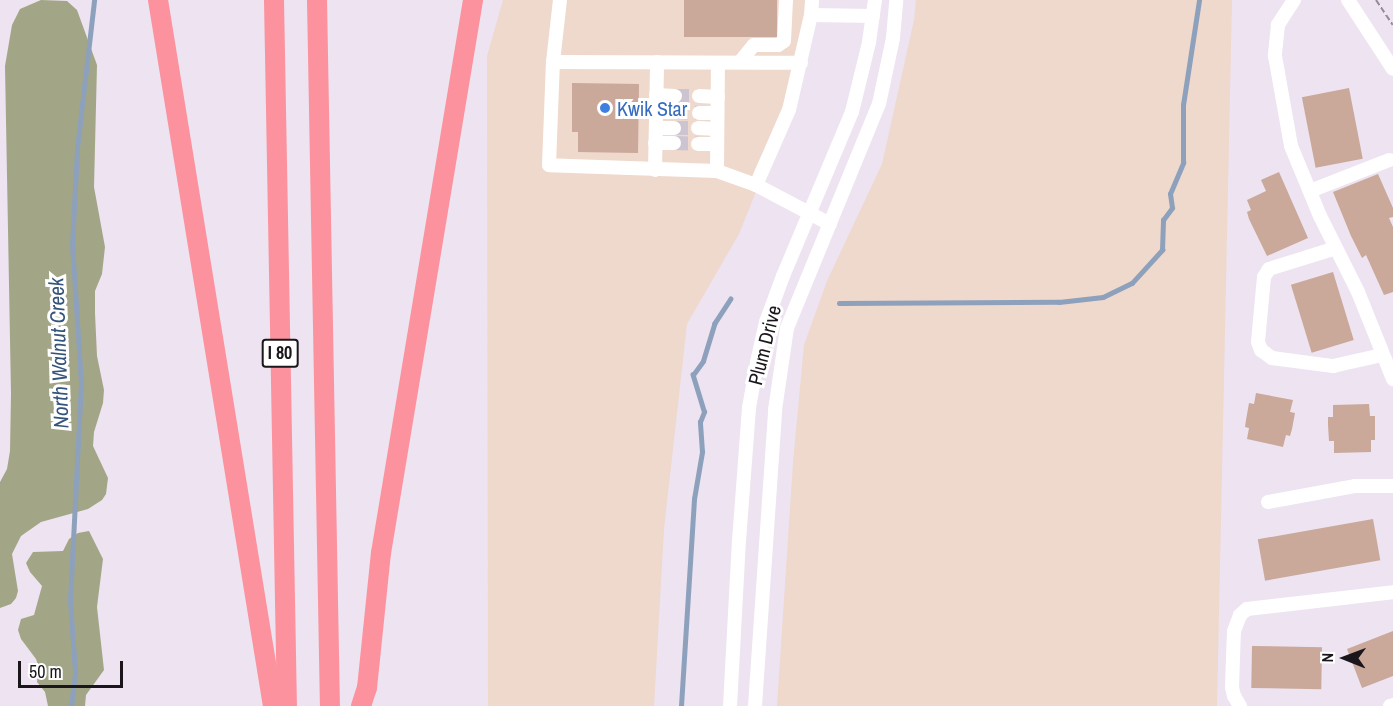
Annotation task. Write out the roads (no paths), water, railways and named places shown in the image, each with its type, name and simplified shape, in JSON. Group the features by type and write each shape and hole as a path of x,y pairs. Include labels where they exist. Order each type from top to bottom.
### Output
{"highway":[{"path":"158,0 273,706"},
{"name":"I 80","path":"274,0 287,706"},
{"name":"I 80","path":"317,0 330,706"},
{"path":"361,706 367,688 381,553 472,0"}],"street":[{"path":"560,0 553,62 549,165 717,171 756,185 830,224"},
{"path":"740,62 754,45 778,45 784,41 786,0"},
{"path":"756,185 789,110 801,63 812,0"},
{"name":"Plum Drive","path":"730,706 749,408 766,322 852,112 875,0"},
{"name":"Plum Drive","path":"755,706 780,368 787,328 879,104 893,38 896,0"},
{"path":"1294,0 1278,25 1275,56 1291,146 1358,292 1393,380"},
{"path":"1348,0 1393,69"},
{"path":"811,15 873,16"},
{"path":"553,62 801,63"},
{"path":"655,170 657,62"},
{"path":"717,171 718,63"},
{"path":"656,95 675,96"},
{"path":"699,96 718,97"},
{"path":"656,112 674,112"},
{"path":"699,113 717,113"},
{"path":"656,128 674,128"},
{"path":"698,128 717,129"},
{"path":"655,142 674,143"},
{"path":"698,144 717,144"},
{"path":"1310,191 1389,160"},
{"path":"1336,248 1269,269 1264,277 1258,342 1261,350 1272,358 1333,366 1382,355"},
{"path":"1268,502 1355,486 1393,486"},
{"path":"1240,706 1232,687 1233,631 1240,615 1247,609 1393,592"}],"waterway":[{"name":"North Walnut Creek","path":"71,706 75,672 70,600 81,383 72,245 77,148 94,0"},
{"path":"839,303 1059,302 1103,297 1132,283 1162,250 1163,220 1172,208 1170,194 1183,163 1183,105 1199,0"},
{"path":"681,706 694,499 702,452 700,422 704,412 693,375 703,361 714,324 730,299"}],"tunnel":[{"path":"675,96 699,96"},
{"path":"674,112 699,113"},
{"path":"674,128 698,128"},
{"path":"674,143 698,144"}],"place":[{"name":"Kwik Star","path":"605,108"}]}
